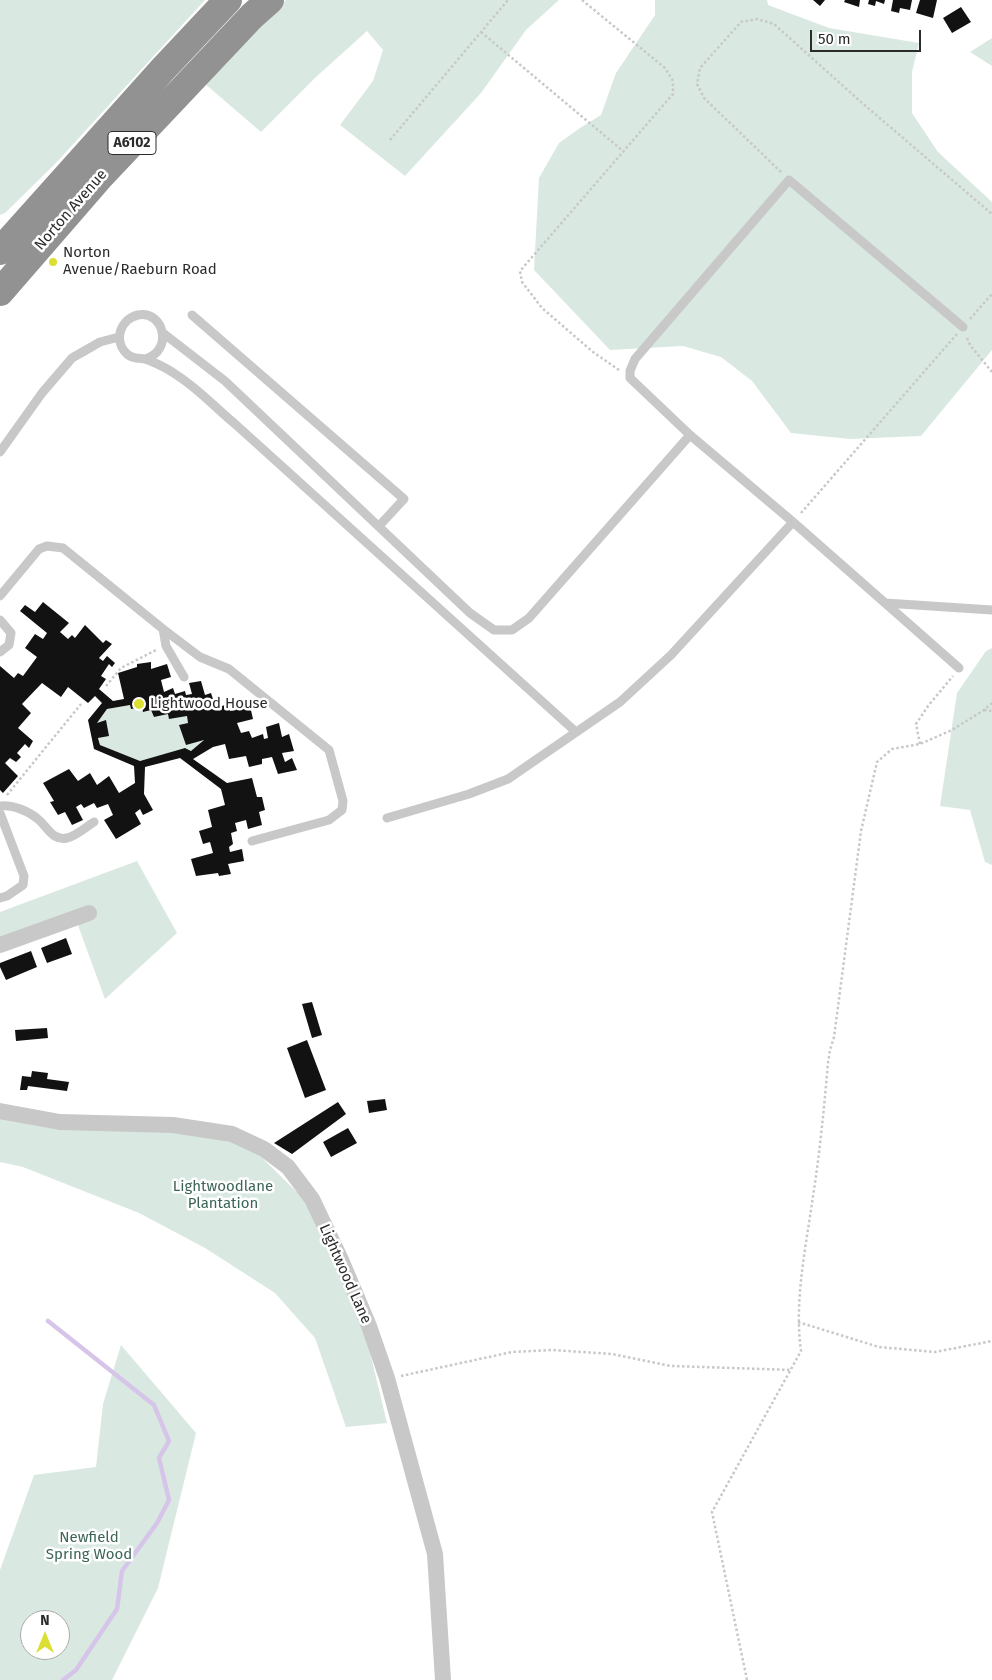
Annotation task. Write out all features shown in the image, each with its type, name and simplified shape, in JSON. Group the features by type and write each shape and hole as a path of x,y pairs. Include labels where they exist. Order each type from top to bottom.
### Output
{"highway":[{"name":"Norton Avenue","path":"0,292 98,179 245,23 270,0"},
{"name":"Norton Avenue","path":"0,252 221,4"}],"street":[{"path":"0,945 89,913"},
{"name":"Lightwood Lane","path":"0,1110 60,1122 173,1125 232,1134 264,1149 288,1167 312,1199 342,1262 369,1326 387,1378 435,1554 443,1680"}],"lane":[{"path":"959,668 793,522 690,435 630,378 630,371 636,359 789,180 963,327"},
{"path":"576,732 234,423 178,376 145,359 131,357 125,352 120,344 119,336 121,329 130,318 141,315 149,316 158,322 163,333 225,381 470,613 494,630 512,630 529,618 690,435"},
{"path":"192,315 404,499 379,526"},
{"path":"145,359 156,354 161,348 163,333"},
{"path":"0,452 42,393 72,358 100,342 119,336"},
{"path":"386,818 469,794 508,779 620,702 671,655 793,522"},
{"path":"0,596 39,549 47,546 63,548 163,629 200,657 229,669 329,750 343,801 342,810 329,820 252,841"},
{"path":"885,603 992,610"},
{"path":"0,620 11,633 11,639 9,645 0,652"},
{"path":"163,629 166,646 184,677"},
{"path":"0,806 6,805 20,809 39,820 57,838 68,838 94,822"},
{"path":"0,813 24,876 23,885 7,896 0,898"}],"path":[{"path":"390,140 508,0"},
{"path":"582,0 665,68 673,81 673,94 520,271 522,282 542,308 593,352 630,378"},
{"path":"789,180 704,98 697,84 700,68 741,22 756,19 774,24 861,102 992,214"},
{"path":"481,32 623,151"},
{"path":"793,522 992,294"},
{"path":"963,327 970,345 992,372"},
{"path":"106,686 121,668 166,646"},
{"path":"920,744 916,724 959,668"},
{"path":"747,1680 712,1512 801,1351 798,1326 803,1267 819,1155 829,1056 834,1037 861,830 877,762 892,750 920,744 952,730 992,703"},
{"path":"6,796 81,704"},
{"path":"984,710 992,711"},
{"path":"798,1326 879,1347 907,1350 935,1352 992,1341"},
{"path":"387,1378 512,1352 552,1350 612,1354 671,1366 791,1370"}],"green space":[{"path":"0,0 205,0 55,164 5,213 0,215"},
{"path":"286,0 559,0 526,30 481,93 405,176 340,125 373,81 383,50 367,31 316,77 261,132 204,83 240,43"},
{"path":"655,0 767,0 768,5 829,28 919,43 912,72 912,113 938,152 992,202 992,350 921,436 850,439 791,433 752,381 721,357 683,346 610,350 534,270 539,178 559,143 601,115 616,73 655,15"},
{"path":"992,38 992,66 970,52"},
{"path":"992,648 992,865 985,862 970,810 940,806 957,693 986,651"},
{"path":"130,705 131,709 142,707 143,712 151,710 154,717 168,714 187,716 188,723 180,725 186,744 204,740 191,751 185,748 140,761 100,745 97,723 107,709"},
{"path":"137,861 177,933 105,999 76,920 0,939 0,912"},
{"name":"Lightwoodlane Plantation","path":"0,1117 209,1135 250,1146 307,1202 366,1336 387,1423 346,1427 315,1338 275,1293 205,1248 139,1213 23,1167 0,1162"},
{"name":"Newfield Spring Wood","path":"121,1345 196,1433 158,1588 112,1680 0,1680 0,1570 34,1475 96,1467 103,1404"}],"building":[{"path":"813,0 825,0 820,6"},
{"path":"845,0 860,0 859,7 844,2"},
{"path":"869,0 885,0 884,4 876,1 875,6 868,4"},
{"path":"893,0 912,0 910,10 900,8 899,13 891,11"},
{"path":"920,0 937,0 933,18 916,13"},
{"path":"961,7 971,22 952,33 943,18"},
{"path":"43,602 69,623 60,632 68,639 72,635 75,638 85,625 103,643 106,640 112,644 99,658 103,661 107,656 115,663 112,667 109,664 101,676 106,679 99,689 113,701 124,699 118,673 137,667 137,664 151,662 151,669 167,664 171,677 161,680 164,692 173,688 175,694 185,691 186,695 192,694 189,683 201,681 205,695 211,693 216,708 228,704 230,711 250,706 253,719 237,723 241,733 249,731 252,738 263,734 264,739 268,738 266,727 279,723 282,737 289,734 294,751 282,753 285,762 292,758 297,770 278,774 272,757 262,759 262,764 249,767 246,756 229,759 225,744 213,747 193,759 227,783 252,778 257,797 262,797 265,810 259,812 262,825 248,829 246,820 235,823 237,831 231,833 233,844 229,847 230,852 242,849 244,861 228,864 231,874 219,876 218,873 196,876 191,859 213,853 210,842 203,844 199,831 212,827 208,810 225,805 221,789 180,758 145,767 144,794 153,810 143,815 140,809 135,813 141,824 116,839 104,820 113,815 108,804 97,808 94,803 84,808 81,804 76,807 83,820 72,825 65,812 58,815 50,802 54,801 43,783 69,769 78,781 90,773 97,785 109,776 119,793 135,783 134,766 94,749 88,720 102,703 95,696 88,703 68,687 61,697 42,683 22,704 31,713 18,728 33,741 29,748 25,744 17,753 21,757 16,762 10,758 5,763 18,776 3,793 0,790 0,666 14,678 18,673 23,676 37,657 25,648 35,634 43,639 47,633 20,611 25,605 35,612","holes":["130,705 131,709 142,707 143,712 151,710 154,717 168,714 169,719 187,716 188,723 179,725 186,745 204,740 191,751 185,748 140,761 100,745 98,738 109,736 106,720 97,723 107,709"]},
{"path":"66,938 72,954 47,963 41,948"},
{"path":"31,951 37,967 6,980 0,963"},
{"path":"312,1002 322,1035 312,1038 302,1004"},
{"path":"47,1028 48,1038 16,1041 15,1030"},
{"path":"307,1040 326,1090 305,1098 287,1048"},
{"path":"32,1071 48,1073 47,1079 69,1082 67,1091 28,1086 27,1090 20,1090 22,1076 31,1077"},
{"path":"385,1099 387,1110 369,1113 367,1101"},
{"path":"338,1102 346,1114 292,1154 274,1143"},
{"path":"348,1128 357,1143 331,1157 323,1142"}],"waterway":[{"path":"48,1321 154,1405 169,1441 159,1458 169,1500 157,1523 122,1571 117,1609 76,1670 63,1680"}],"place":[{"name":"Norton Avenue/Raeburn Road","path":"53,262"},
{"name":"Lightwood House","path":"139,704"}]}
